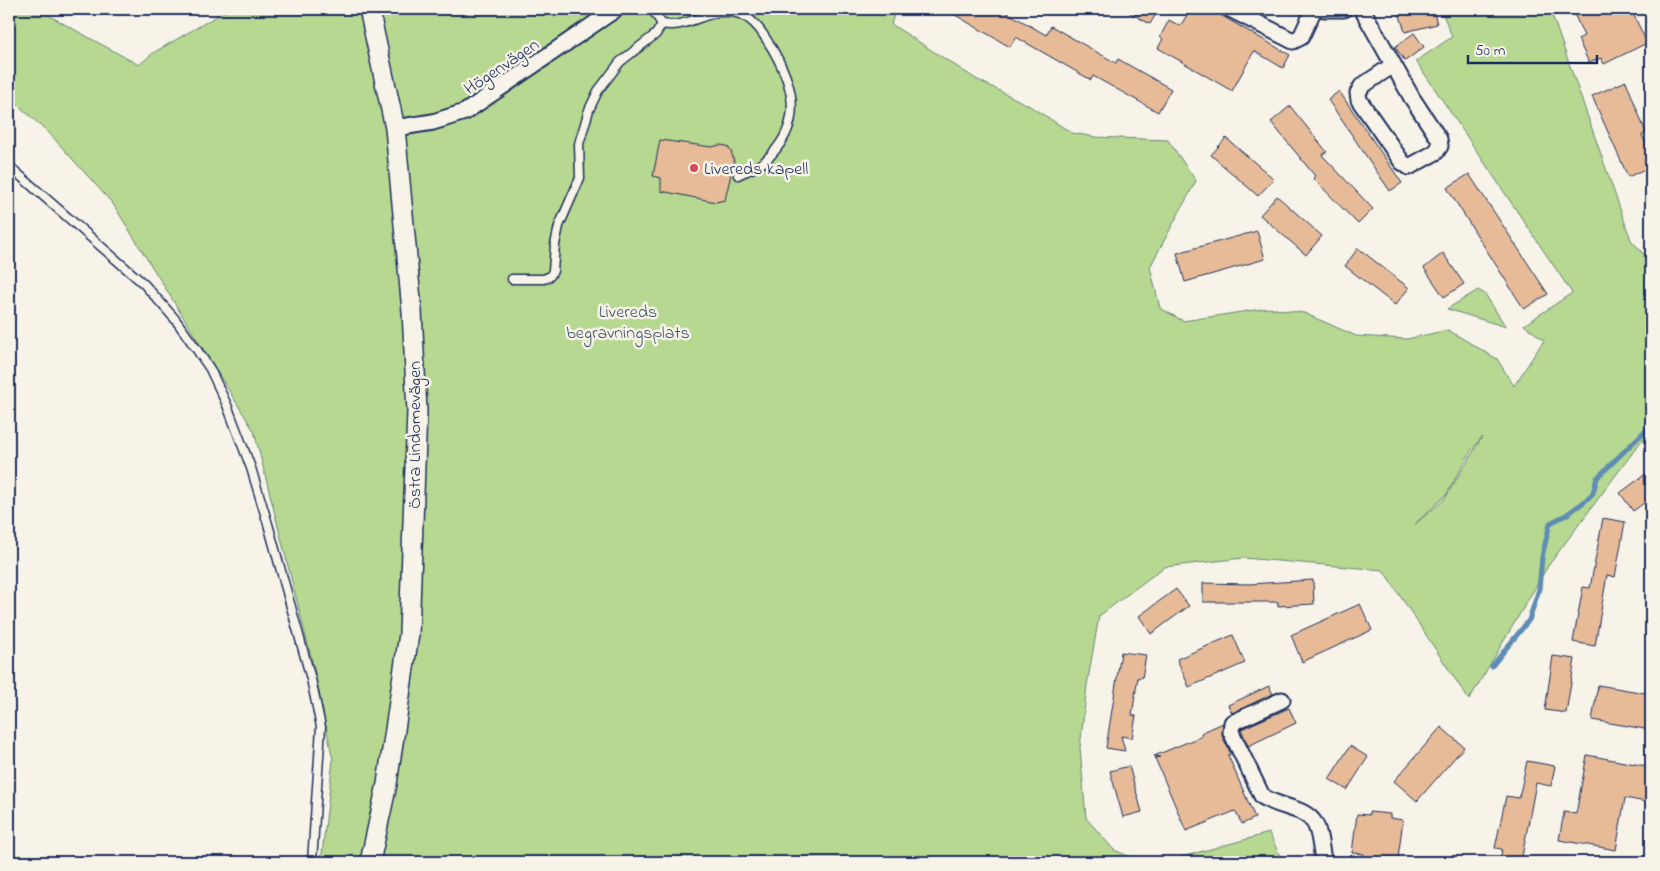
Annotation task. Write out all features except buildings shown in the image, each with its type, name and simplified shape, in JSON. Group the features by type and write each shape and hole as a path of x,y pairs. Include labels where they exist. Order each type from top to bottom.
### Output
{"street":[{"name":"Östra Lindomevägen","path":"369,9 395,128 412,311 417,421 409,634 386,784 370,862"},
{"name":"Högenvägen","path":"395,128 433,122 466,112 616,9"},
{"path":"1230,9 1293,41 1301,37 1314,9"},
{"path":"1324,9 1344,9"},
{"path":"1362,9 1393,65 1439,140 1440,146 1436,152 1409,167 1402,162 1359,100 1358,93 1362,86 1393,65"},
{"path":"1282,700 1232,723 1231,732 1262,796 1269,801 1300,812 1313,820 1318,831 1324,862"}],"lane":[{"path":"652,9 662,24"},
{"path":"662,24 685,24 717,11 741,15 751,21 764,34 786,72 793,113 789,126 782,140 764,162 738,175"},
{"path":"512,279 544,279 550,276 553,271 555,245 560,226 580,178 579,144 589,110 598,91 620,62 656,34 662,24"},
{"path":"9,166 34,185 144,284 175,319 195,347 210,370 227,406 251,468 268,524 303,646 321,727 312,862"}],"green space":[{"name":"Livereds begravningsplats","path":"9,9 37,9 139,65 153,53 229,9 616,9 619,12 623,9 896,9 891,24 976,79 1028,105 1072,133 1095,137 1168,140 1196,181 1150,267 1160,308 1183,321 1268,308 1304,313 1356,336 1407,339 1448,330 1497,359 1514,386 1544,340 1524,325 1572,293 1416,61 1452,37 1441,9 1550,9 1631,240 1651,262 1651,428 1548,566 1469,700 1383,570 1243,558 1164,567 1099,616 1087,685 1080,748 1086,818 1114,850 1135,859 1174,859 1269,833 1283,862 321,862 333,760 315,673 254,431 113,204 49,133 9,97","holes":["1482,437 1444,500 1415,524 1446,495 1471,451"]},
{"path":"1478,290 1485,294 1506,327 1447,309"}],"waterway":[{"path":"1492,666 1529,620 1539,589 1542,557 1550,523 1566,515 1584,502 1593,493 1597,478 1651,425"}],"place":[{"name":"Livereds kapell","path":"694,168"}]}
